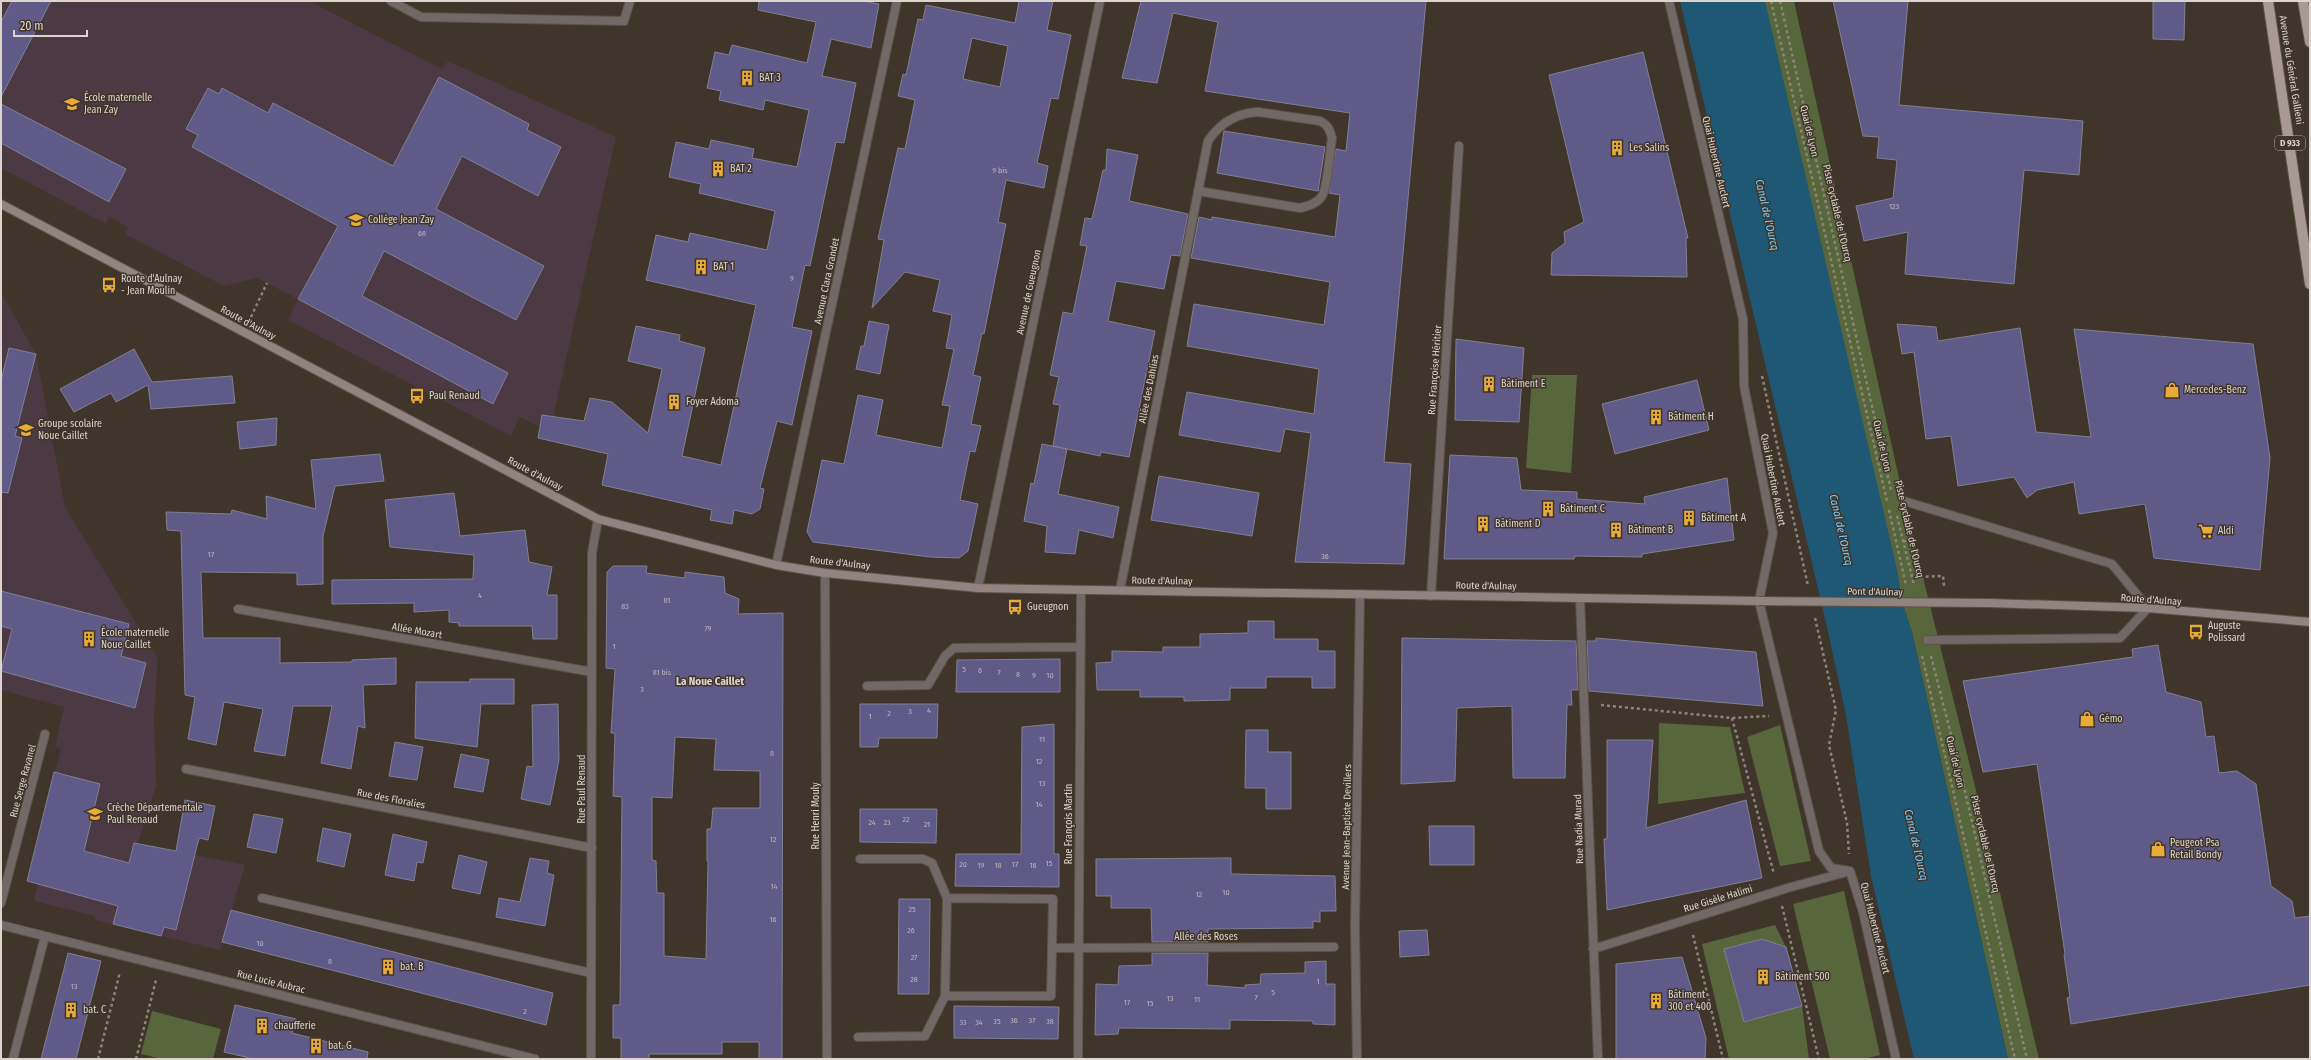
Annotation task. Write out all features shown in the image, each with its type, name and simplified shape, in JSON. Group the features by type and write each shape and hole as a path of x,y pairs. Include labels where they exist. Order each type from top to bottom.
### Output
{"main road":[{"name":"Avenue du Général Gallieni","path":"2268,1 2310,284"},
{"path":"2303,1 2310,42"}],"street":[{"path":"391,1 421,17 624,21 630,1"},
{"name":"Avenue Clara Grandet","path":"776,565 898,1"},
{"name":"Avenue de Gueugnon","path":"978,588 1100,1"},
{"name":"Quai Hubertine Auclert","path":"1669,1 1743,319 1744,386 1773,532 1759,601 1819,851 1831,868 1850,871 1863,912 1896,1059"},
{"name":"Allée des Dahlias","path":"1120,590 1198,191 1208,141 1215,131 1223,124 1239,115 1258,112 1320,122 1325,124 1330,131 1332,138 1323,194 1314,204 1300,208 1198,191"},
{"name":"Rue Françoise Héritier","path":"1431,596 1459,146"},
{"name":"Route d'Aulnay","path":"1,204 598,518 776,565 826,573 978,588 1759,601"},
{"path":"1904,501 2112,564 2148,608 2120,638 1927,640"},
{"name":"Rue Paul Renaud","path":"591,1059 592,554 598,518"},
{"name":"Rue Henri Mouly","path":"826,573 827,1059"},
{"name":"Rue François Martin","path":"1078,1059 1081,590"},
{"name":"Avenue Jean-Baptiste Devillers","path":"1357,1059 1355,946 1360,594"},
{"name":"Rue Nadia Murad","path":"1580,598 1598,1059"},
{"name":"Pont d'Aulnay","path":"1759,601 1990,603"},
{"name":"Route d'Aulnay","path":"1990,603 2148,608 2310,622"},
{"name":"Allée Mozart","path":"238,609 592,672"},
{"path":"868,686 928,685 945,656 954,648 1081,647"},
{"name":"Rue Serge Ravanel","path":"1,903 45,734"},
{"name":"Rue des Floralies","path":"186,769 592,848"},
{"path":"858,1037 925,1036 945,996 948,898 932,863 923,859 860,859"},
{"name":"Rue Gisèle Halimi","path":"1593,949 1791,887 1850,871"},
{"path":"262,898 591,973"},
{"path":"945,996 1051,996 1052,899 948,898"},
{"name":"Rue Lucie Aubrac","path":"1,925 535,1059"},
{"path":"13,1059 45,936"},
{"name":"Allée des Roses","path":"1052,948 1334,947"}],"path":[{"name":"Quai de Lyon","path":"1771,1 1907,589"},
{"name":"Piste cyclable de l'Ourcq","path":"1780,1 1893,498"},
{"path":"244,332 267,283"},
{"name":"Piste cyclable de l'Ourcq","path":"1897,512 1914,587"},
{"path":"1903,541 1913,542 1917,576 1943,576 1944,603"},
{"name":"Piste cyclable de l'Ourcq","path":"1927,640 1960,770 2027,1059"},
{"name":"Quai de Lyon","path":"1921,651 2015,1059"},
{"path":"1584,704 1732,718 1786,714"},
{"path":"1689,919 1723,1059"},
{"path":"98,1059 124,956"},
{"path":"136,1059 160,965"}],"shaded area":[{"name":"Collège Jean Zay","path":"1,1 309,1 442,69 448,61 616,137 553,417 540,427 520,417 511,436 288,320 298,299 256,278 224,286 125,234 128,227 109,217 106,224 1,168"},
{"path":"1,293 36,354 65,507 158,659 154,717 156,785 138,843 245,865 220,950 95,920 95,916 34,901 38,884 27,881 61,748 55,747 64,707 1,690"}],"green space":[{"path":"1764,1 1794,1 1904,501 1973,778 2039,1059 2008,1059 1912,632 1902,602"},
{"path":"1532,375 1577,375 1571,473 1526,468"},
{"path":"1659,723 1730,727 1745,793 1658,804"},
{"path":"1780,725 1811,861 1780,866 1747,737"},
{"path":"1844,891 1880,1055 1864,1059 1830,1059 1793,904"},
{"path":"1775,925 1786,947 1762,939 1724,949 1744,1022 1802,1006 1809,1059 1729,1059 1702,944"},
{"path":"152,1011 221,1029 213,1059 162,1059 141,1054"}],"water":[{"name":"Canal de l'Ourcq","path":"1680,1 1765,1 1898,574 1902,602 1912,632 2008,1059 1914,1059 1871,876 1846,715 1827,627"}],"building":[{"path":"12,1 51,1 1,97 1,22"},
{"path":"759,1 863,1 879,4 871,48 831,39 822,76 856,83 844,143 836,142 810,266 805,265 792,327 812,331 792,425 777,421 760,488 764,489 760,509 752,514 734,510 732,524 710,520 712,510 602,485 608,454 538,438 542,415 584,421 590,398 612,402 648,433 662,369 628,361 636,326 680,335 679,341 705,348 682,456 721,465 756,305 646,280 656,235 688,242 690,233 767,250 775,211 699,193 701,184 669,177 676,142 709,149 711,140 754,149 752,158 797,167 809,110 765,100 763,110 719,100 721,91 707,88 715,52 729,55 732,45 807,63 816,22 758,10"},
{"path":"1019,1 1053,1 1047,30 1071,35 1058,99 1051,98 1037,163 1048,166 1044,188 1006,180 998,222 1006,224 984,334 982,333 973,375 981,377 971,424 981,426 975,452 970,451 960,500 978,504 968,551 959,558 930,557 813,542 807,532 822,460 844,464 858,395 883,400 876,435 942,448 950,406 942,405 954,349 946,348 952,315 933,311 940,280 905,272 872,308 884,240 878,239 898,148 905,149 915,100 898,96 903,74 906,75 918,19 923,20 926,5 1015,23","holes":["972,38 1008,46 1000,87 963,79"]},
{"path":"1141,1 1426,1 1384,462 1411,464 1404,564 1295,562 1311,433 1285,429 1280,452 1179,435 1187,392 1314,414 1319,369 1187,346 1194,304 1324,325 1330,282 1191,258 1199,217 1212,220 1212,217 1335,237 1340,195 1329,193 1336,149 1346,151 1350,113 1205,91 1218,22 1173,13 1157,83 1122,78"},
{"path":"1833,1 1908,1 1899,105 2083,121 2079,175 2024,170 2014,284 1905,274 1908,232 1864,241 1856,206 1893,198 1897,160 1877,158 1879,137 1863,136"},
{"path":"2153,1 2185,1 2184,40 2153,39"},
{"name":"Les Salins","path":"1643,52 1688,238 1686,238 1687,277 1551,275 1552,253 1565,243 1564,232 1584,222 1549,75"},
{"path":"439,77 529,124 527,130 561,147 538,196 462,156 436,209 544,266 516,320 384,251 362,296 508,373 493,404 298,299 338,226 192,147 198,135 186,129 208,88 219,94 222,88 268,113 273,103 393,166"},
{"name":"École maternelle Jean Zay","path":"1,104 126,169 109,202 1,143"},
{"path":"1224,131 1325,147 1318,191 1217,173"},
{"path":"1107,149 1138,155 1129,201 1188,214 1180,256 1171,255 1164,289 1116,281 1108,321 1155,331 1129,457 1101,452 1100,456 1053,446 1060,405 1053,404 1059,377 1050,375 1063,312 1073,314 1087,246 1080,245 1085,218 1092,219 1103,170 1106,170"},
{"path":"869,321 889,325 880,374 856,369 861,346 864,346"},
{"path":"1897,324 1936,327 1938,341 2020,328 2036,432 2091,437 2074,329 2253,344 2270,458 2260,570 2154,558 2145,504 2079,514 2074,482 2037,490 2027,498 2014,477 1958,486 1951,436 1926,439 1914,352 1902,354"},
{"name":"Bâtiment E","path":"1456,339 1524,348 1519,422 1455,420"},
{"path":"9,348 36,354 15,436 22,438 8,493 1,492 1,381"},
{"path":"134,349 152,382 232,376 235,403 151,409 148,385 116,402 111,393 74,412 60,389"},
{"name":"Bâtiment H","path":"1697,380 1709,430 1615,454 1602,404"},
{"path":"277,418 276,445 240,449 237,422"},
{"path":"1042,444 1067,449 1058,494 1119,507 1113,538 1079,530 1075,554 1045,552 1047,526 1024,521 1031,483 1034,484"},
{"path":"380,454 384,481 335,486 323,536 323,584 297,585 297,573 201,572 203,638 280,638 280,663 352,662 352,660 396,658 396,684 363,685 365,728 358,726 351,769 321,763 332,706 293,706 285,756 254,751 263,709 224,702 216,745 188,739 195,697 185,695 181,531 167,530 166,512 231,514 232,510 267,519 266,496 316,509 311,460"},
{"path":"1450,455 1517,458 1521,490 1577,492 1577,499 1645,504 1644,497 1727,478 1734,540 1642,554 1642,557 1575,556 1574,559 1444,559"},
{"path":"1159,476 1259,493 1252,536 1151,520"},
{"path":"454,493 460,536 525,530 529,562 552,567 547,595 557,595 557,639 533,639 532,626 459,626 459,623 449,622 449,610 414,612 414,603 332,604 332,580 473,579 474,555 390,547 385,500"},
{"path":"613,566 647,566 646,573 685,578 685,572 724,577 725,593 739,599 738,614 783,613 782,1059 759,1059 759,1042 722,1042 722,1054 649,1054 649,1059 621,1059 621,1038 613,1038 613,1005 620,1005 622,797 613,796 615,733 611,733 615,669 606,668 607,572","holes":["675,737 716,739 714,770 760,771 760,808 713,808 711,829 707,829 708,861 706,959 664,956 664,893 657,893 656,861 652,860 652,797 672,798"]},
{"name":"École maternelle Noue Caillet","path":"1,591 129,624 121,656 146,663 135,708 1,671 12,629 1,626"},
{"path":"1248,621 1274,621 1274,639 1318,639 1318,651 1335,651 1335,688 1312,688 1312,677 1266,677 1266,688 1230,688 1230,700 1184,701 1184,697 1140,697 1140,690 1097,690 1096,663 1112,662 1112,651 1163,652 1163,647 1200,647 1200,634 1248,633"},
{"path":"1402,638 1576,641 1578,690 1571,690 1572,705 1567,705 1565,778 1513,778 1512,706 1457,708 1455,781 1401,784"},
{"path":"1596,638 1756,652 1763,706 1589,691 1587,641 1596,641"},
{"path":"2158,645 2166,692 2201,702 2206,737 2214,736 2219,773 2237,771 2256,784 2271,886 2292,901 2295,918 2310,916 2310,985 2071,1024 2067,998 2070,997 2065,954 2037,764 1983,772 1963,681 2133,657 2132,649"},
{"path":"1060,659 1060,692 956,692 957,660"},
{"path":"470,679 514,679 514,704 481,704 477,747 415,738 416,682 470,682"},
{"path":"558,704 559,760 550,805 521,799 527,766 533,767 532,705"},
{"path":"860,704 938,704 937,738 879,738 878,747 860,747"},
{"path":"1054,724 1054,854 1059,854 1059,887 955,886 956,854 1021,854 1022,727"},
{"path":"1246,730 1268,730 1268,752 1291,752 1291,809 1266,809 1266,788 1245,788"},
{"path":"1607,740 1653,740 1646,828 1746,800 1762,878 1607,910 1604,839 1607,839"},
{"path":"395,742 423,747 417,780 389,776"},
{"path":"461,754 489,760 483,792 454,787"},
{"path":"54,772 100,784 84,851 129,863 134,843 176,851 185,800 215,806 208,840 199,838 176,930 164,927 161,936 113,924 118,906 27,881"},
{"path":"860,809 937,809 936,843 860,842"},
{"path":"254,814 283,819 276,853 247,847"},
{"path":"1429,826 1474,826 1474,865 1430,865"},
{"path":"323,828 351,834 344,867 317,861"},
{"path":"393,834 427,842 423,863 417,862 414,881 385,875"},
{"path":"459,855 487,862 480,894 452,888"},
{"path":"530,858 549,861 547,873 554,875 545,926 496,917 499,898 520,902"},
{"path":"1231,858 1231,874 1335,876 1336,911 1320,911 1320,922 1313,921 1313,928 1208,929 1208,942 1152,942 1151,908 1111,908 1111,896 1096,896 1096,859"},
{"path":"899,899 930,899 929,994 898,994"},
{"name":"bat. B","path":"231,910 553,993 546,1025 222,942"},
{"path":"1427,930 1429,955 1400,957 1399,931"},
{"name":"Bâtiment 500","path":"1762,939 1786,947 1802,1006 1744,1022 1724,949"},
{"name":"bat. C","path":"68,953 101,961 76,1059 41,1059"},
{"path":"1152,953 1208,953 1207,985 1245,988 1245,985 1260,984 1261,974 1305,973 1305,962 1326,961 1326,984 1335,984 1335,1025 1313,1024 1313,1021 1230,1020 1230,1029 1119,1028 1118,1034 1095,1035 1096,984 1118,985 1119,966 1152,965"},
{"name":"Bâtiment 300 et 400","path":"1682,957 1706,1038 1705,1059 1616,1059 1616,964"},
{"name":"chaufferie","path":"235,1005 296,1019 292,1033 368,1052 367,1059 254,1059 224,1052"},
{"path":"954,1006 1059,1007 1058,1039 954,1038"}],"place":[{"name":"BAT 3","path":"747,78"},
{"name":"École maternelle Jean Zay","path":"72,104"},
{"name":"Les Salins","path":"1617,148"},
{"name":"BAT 2","path":"718,169"},
{"name":"Collège Jean Zay","path":"356,220"},
{"name":"BAT 1","path":"701,267"},
{"name":"Route d'Aulnay - Jean Moulin","path":"109,285"},
{"name":"Bâtiment E","path":"1489,384"},
{"name":"Mercedes-Benz","path":"2172,390"},
{"name":"Paul Renaud","path":"417,396"},
{"name":"Foyer Adoma","path":"674,402"},
{"name":"Bâtiment H","path":"1656,417"},
{"name":"Groupe scolaire Noue Caillet","path":"26,430"},
{"name":"Bâtiment C","path":"1548,509"},
{"name":"Bâtiment A","path":"1689,518"},
{"name":"Bâtiment D","path":"1483,524"},
{"name":"Bâtiment B","path":"1616,530"},
{"name":"Aldi","path":"2206,531"},
{"name":"Gueugnon","path":"1015,607"},
{"name":"Auguste Polissard","path":"2196,632"},
{"name":"École maternelle Noue Caillet","path":"89,639"},
{"name":"Gémo","path":"2087,719"},
{"name":"Crèche Départementale Paul Renaud","path":"95,814"},
{"name":"Peugeot Psa Retail Bondy","path":"2158,849"},
{"name":"bat. B","path":"388,967"},
{"name":"Bâtiment 500","path":"1763,977"},
{"name":"Bâtiment 300 et 400","path":"1656,1001"},
{"name":"bat. C","path":"71,1010"},
{"name":"chaufferie","path":"262,1026"},
{"name":"bat. G","path":"316,1046"}],"district":[{"name":"La Noue Caillet","path":"710,681"}]}
